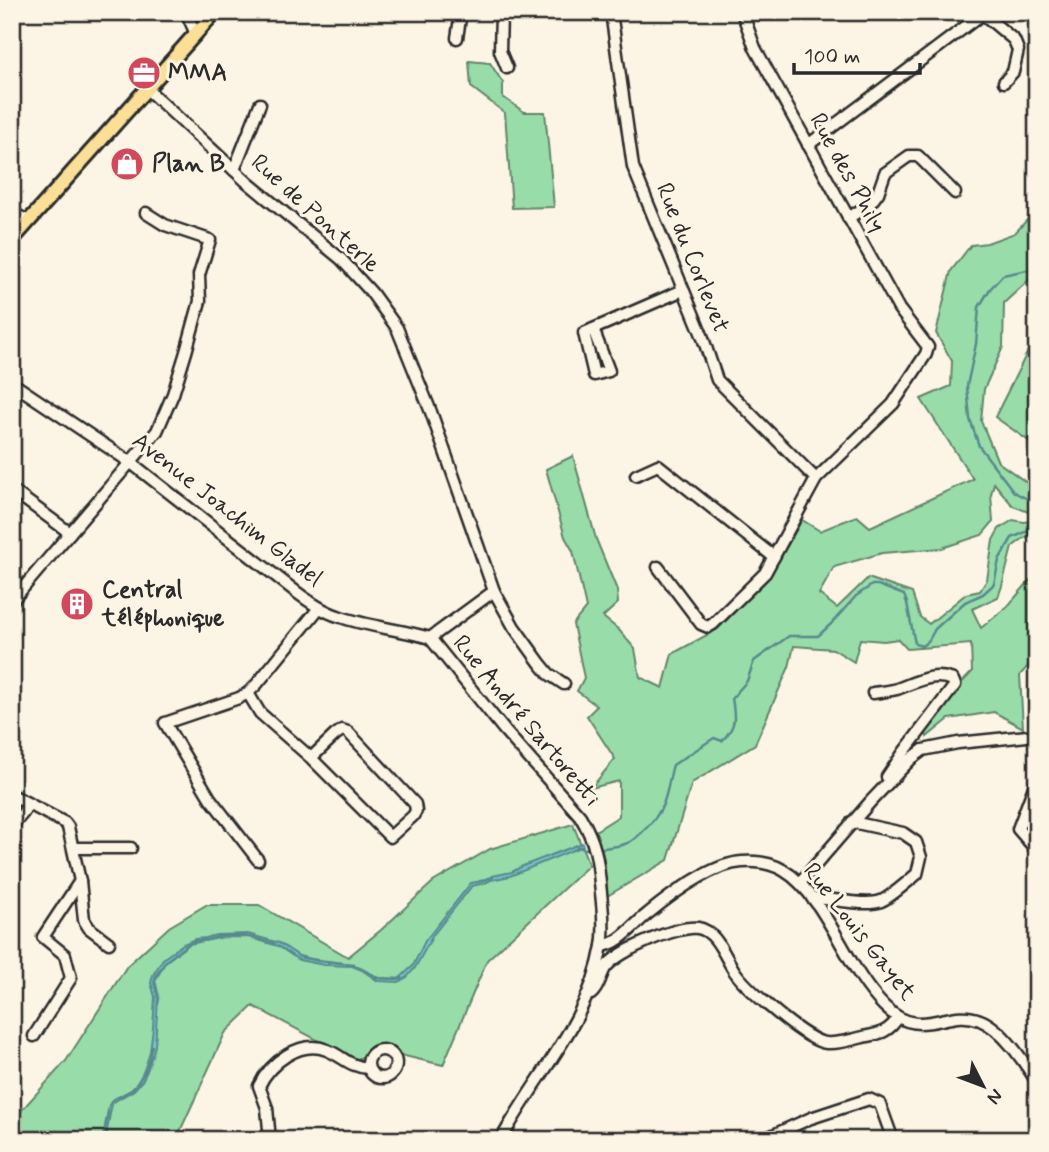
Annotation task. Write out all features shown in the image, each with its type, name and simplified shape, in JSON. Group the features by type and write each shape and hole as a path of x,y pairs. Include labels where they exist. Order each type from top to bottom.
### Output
{"main road":[{"path":"12,240 215,12"}],"street":[{"path":"186,12 196,34"},
{"path":"457,38 461,12"},
{"path":"499,12 500,51 508,68"},
{"name":"Rue du Corlevet","path":"611,12 632,167 702,335 717,380 816,478"},
{"name":"Rue des Phily","path":"742,12 755,48 848,218 899,309 929,347 893,404 816,478"},
{"path":"808,145 984,13 1014,40 1018,50 1013,72 1004,82"},
{"name":"Rue de Ponterle","path":"146,88 234,170 341,259 371,292 397,328 431,412 494,592 514,627 540,663 549,674 564,684"},
{"path":"234,170 260,104"},
{"path":"848,218 869,205 878,193 885,173 909,156 918,156 955,193"},
{"path":"12,213 29,221"},
{"path":"12,601 157,431 173,394 200,301 200,275 210,240 165,225 146,213"},
{"path":"593,329 683,290"},
{"name":"Avenue Joachim Gladel","path":"12,383 131,462 319,608 358,622 430,638"},
{"path":"636,475 658,466 774,557"},
{"path":"658,567 701,624 708,627 765,573 816,478"},
{"path":"12,491 70,533"},
{"path":"430,638 494,592"},
{"path":"258,860 211,798 165,723 248,693 319,608"},
{"name":"Rue André Sartoretti","path":"430,638 505,731 580,816 590,832 596,851 602,946 587,996 571,1030 500,1140"},
{"path":"871,801 955,685 953,680 948,678 926,677 893,690 873,693"},
{"path":"248,693 260,713 311,758 390,837 416,811 415,804 348,732 342,730 311,758"},
{"path":"800,883 871,801 922,750 958,743 1037,735"},
{"path":"1037,779 1018,830 1037,850"},
{"path":"12,795 68,827 80,881 84,920 89,928 109,943"},
{"path":"12,826 28,804"},
{"path":"813,898 860,903 880,902 918,874 921,857 916,842 903,834 852,822"},
{"path":"73,848 131,848"},
{"name":"Rue Louis Gayet","path":"602,946 614,943 683,887 729,865 741,862 765,863 784,870 813,898 833,927 853,965 882,1004 898,1017 916,1023 956,1017 981,1020 1002,1036 1037,1082"},
{"path":"34,1036 71,978 65,956 43,937 80,881"},
{"path":"587,996 596,990 605,969 612,961 652,938 687,928 698,928 713,937 744,983 780,1015 825,1044 884,1031 894,1026 898,1017"},
{"path":"270,1140 267,1108 259,1086 264,1075 285,1056 306,1048 326,1049 354,1066 368,1068"},
{"path":"762,1140 811,1118 869,1099 880,1104 893,1140"}],"green space":[{"path":"469,61 490,63 503,83 503,97 524,112 545,112 554,207 512,208 505,113 471,87"},
{"path":"1037,209 1037,280 1030,279 1004,303 1003,347 984,389 981,421 998,462 1037,490 1037,534 1024,538 1012,547 998,597 972,609 981,628 1008,606 1037,572 1037,656 1020,675 1023,728 994,712 949,719 927,737 923,721 972,672 971,644 907,649 898,639 860,639 854,662 833,649 794,646 789,667 755,744 692,783 668,860 602,899 604,859 594,832 619,816 619,781 591,788 615,759 587,716 597,706 577,691 584,678 573,624 586,608 573,551 565,537 546,469 573,456 596,539 617,590 618,603 603,617 619,630 635,649 640,677 663,688 672,654 718,629 771,575 802,520 820,531 857,516 870,527 973,479 921,399 951,386 952,361 936,333 951,271 971,245 987,243 1015,233","holes":["994,483 1013,506 1031,513 1033,517 1024,522 1013,520 999,529 993,540 987,580 980,591 966,594 929,624 920,617 912,593 868,578 837,608 819,594 834,567 882,553 942,548 982,535 993,522 991,494"]},
{"path":"1037,330 1037,449 995,417"},
{"path":"573,824 589,865 487,960 443,1065 379,1050 355,1060 253,1006 225,1033 176,1140 12,1140 12,1116 20,1112 66,1061 127,966 169,927 206,905 259,905 348,957 433,882 490,849"}],"water":[{"path":"582,843 583,846 510,876 472,886 433,935 415,968 399,982 378,981 352,966 324,965 299,960 278,946 245,936 217,937 188,945 166,961 156,975 154,983 158,998 155,1046 147,1071 134,1090 112,1103 106,1136 99,1140 104,1135 112,1100 133,1089 149,1060 155,997 151,983 153,975 163,959 183,944 216,935 248,934 279,943 302,958 353,964 379,978 399,979 413,966 425,941 471,883 512,872"}],"waterway":[{"path":"1037,268 1003,275 979,307 976,344 967,386 970,419 979,446 1014,492 1037,504"},
{"path":"598,849 625,844 642,833 661,809 673,765 714,738 722,741 727,735 734,721 732,698 747,681 754,661 789,636 818,636 856,596 872,585 904,595 915,644 922,646 935,629 965,602 983,594 994,584 999,560 1012,538 1037,527"},
{"path":"577,847 591,850"},
{"path":"480,881 493,877"},
{"path":"158,1004 155,981 165,962 188,944 223,937 250,937 274,944"},
{"path":"298,956 354,964"},
{"path":"372,974 377,978 402,978"},
{"path":"129,1092 141,1077 152,1046"},
{"path":"98,1140 103,1137 108,1112"}],"place":[{"name":"MMA","path":"144,73"},
{"name":"Plan B","path":"127,164"},
{"name":"Central téléphonique","path":"77,604"}]}
